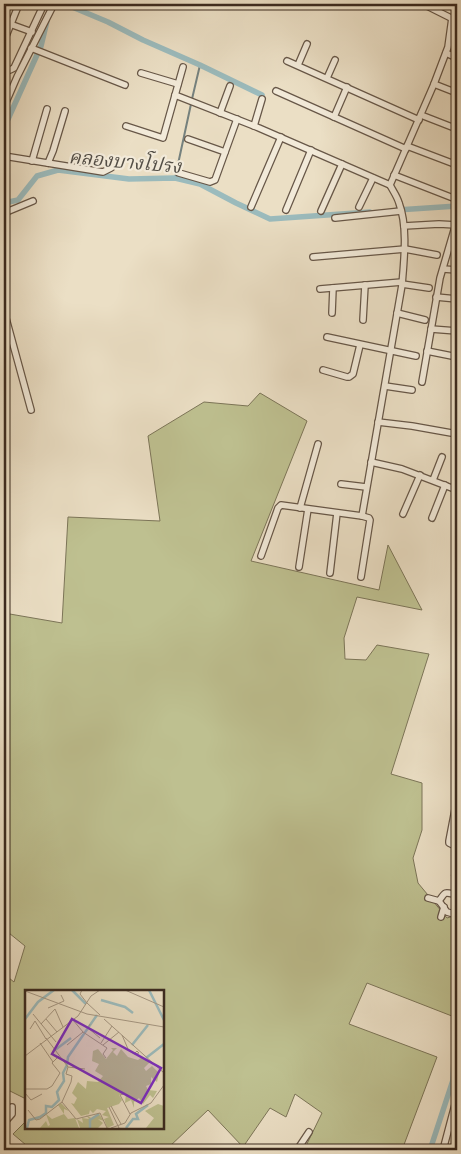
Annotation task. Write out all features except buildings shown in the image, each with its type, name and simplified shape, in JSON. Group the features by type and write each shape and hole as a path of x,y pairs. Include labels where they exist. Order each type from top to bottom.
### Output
{"street":[{"path":"4,41 19,4"},
{"path":"4,70 14,68 44,4"},
{"path":"4,107 54,4"},
{"path":"390,185 446,54 455,19 423,4"},
{"path":"10,24 38,34"},
{"path":"298,65 307,44"},
{"path":"33,50 125,85"},
{"path":"446,54 457,58"},
{"path":"327,78 335,60"},
{"path":"287,61 347,88 420,117 457,129"},
{"path":"126,126 163,138 183,68"},
{"path":"4,70 17,77"},
{"path":"141,72 178,84"},
{"path":"434,84 457,93"},
{"path":"220,113 230,86"},
{"path":"334,117 347,88"},
{"path":"276,91 406,147 457,165"},
{"path":"176,95 281,137 390,185 398,200 404,226 405,250 402,283 362,513"},
{"path":"254,126 262,99"},
{"path":"32,160 47,109"},
{"path":"48,163 65,111"},
{"path":"179,173 210,182 214,181 217,178 237,119"},
{"path":"251,207 281,137"},
{"path":"188,138 226,152"},
{"path":"286,210 311,150"},
{"path":"4,156 103,172 111,168"},
{"path":"321,211 342,164"},
{"path":"394,176 453,198"},
{"path":"359,207 373,178"},
{"path":"4,214 33,201"},
{"path":"335,218 401,210"},
{"path":"404,226 457,223 454,241 443,268 436,297 422,382"},
{"path":"313,256 405,250 437,255"},
{"path":"443,268 457,270"},
{"path":"320,289 402,283 429,288"},
{"path":"363,320 365,285"},
{"path":"332,313 333,288"},
{"path":"436,297 457,299"},
{"path":"4,311 31,410"},
{"path":"397,313 425,320"},
{"path":"431,329 457,331"},
{"path":"4,337 10,335"},
{"path":"327,338 416,356"},
{"path":"323,370 347,378 351,376 360,345"},
{"path":"427,351 457,357"},
{"path":"385,386 412,390"},
{"path":"378,422 457,434"},
{"path":"300,508 318,444"},
{"path":"432,480 442,457"},
{"path":"371,462 396,467 457,490"},
{"path":"403,514 420,475"},
{"path":"341,484 366,487"},
{"path":"432,518 445,485"},
{"path":"261,556 281,505 337,513 362,513 370,520 361,577"},
{"path":"299,567 308,509"},
{"path":"330,573 337,513"},
{"path":"457,800 456,813 449,841 457,846"},
{"path":"439,901 444,893 457,895"},
{"path":"428,898 439,901 447,912 457,914"},
{"path":"440,917 444,907"},
{"path":"443,1150 457,1099"},
{"path":"4,1123 12,1114 12,1106"},
{"path":"297,1150 309,1132"}],"green space":[{"path":"260,393 307,421 251,561 379,590 388,545 422,610 357,597 344,638 345,659 366,660 377,645 429,654 391,774 422,783 422,830 413,858 418,883 447,918 457,915 457,1018 367,983 349,1024 437,1057 402,1150 304,1150 322,1113 295,1094 286,1117 270,1108 243,1147 208,1110 169,1147 171,1150 23,1150 26,1145 13,1134 25,1122 25,1129 164,1129 164,990 25,990 25,1098 4,1088 4,974 14,982 25,946 4,929 4,613 62,623 68,517 160,521 148,436 204,402 248,406"}],"waterway":[{"path":"65,4 108,22 262,95"},
{"path":"4,128 41,46 47,21"},
{"path":"192,99 200,65"},
{"path":"175,178 191,104"},
{"name":"คลองบางโปรง","path":"4,203 18,200 37,176 58,170 129,179 175,178 200,184 270,219 370,212"},
{"name":"คลองบางโปรง","path":"397,210 457,206"},
{"path":"430,1150 453,1080 454,1058 457,1047"}]}
